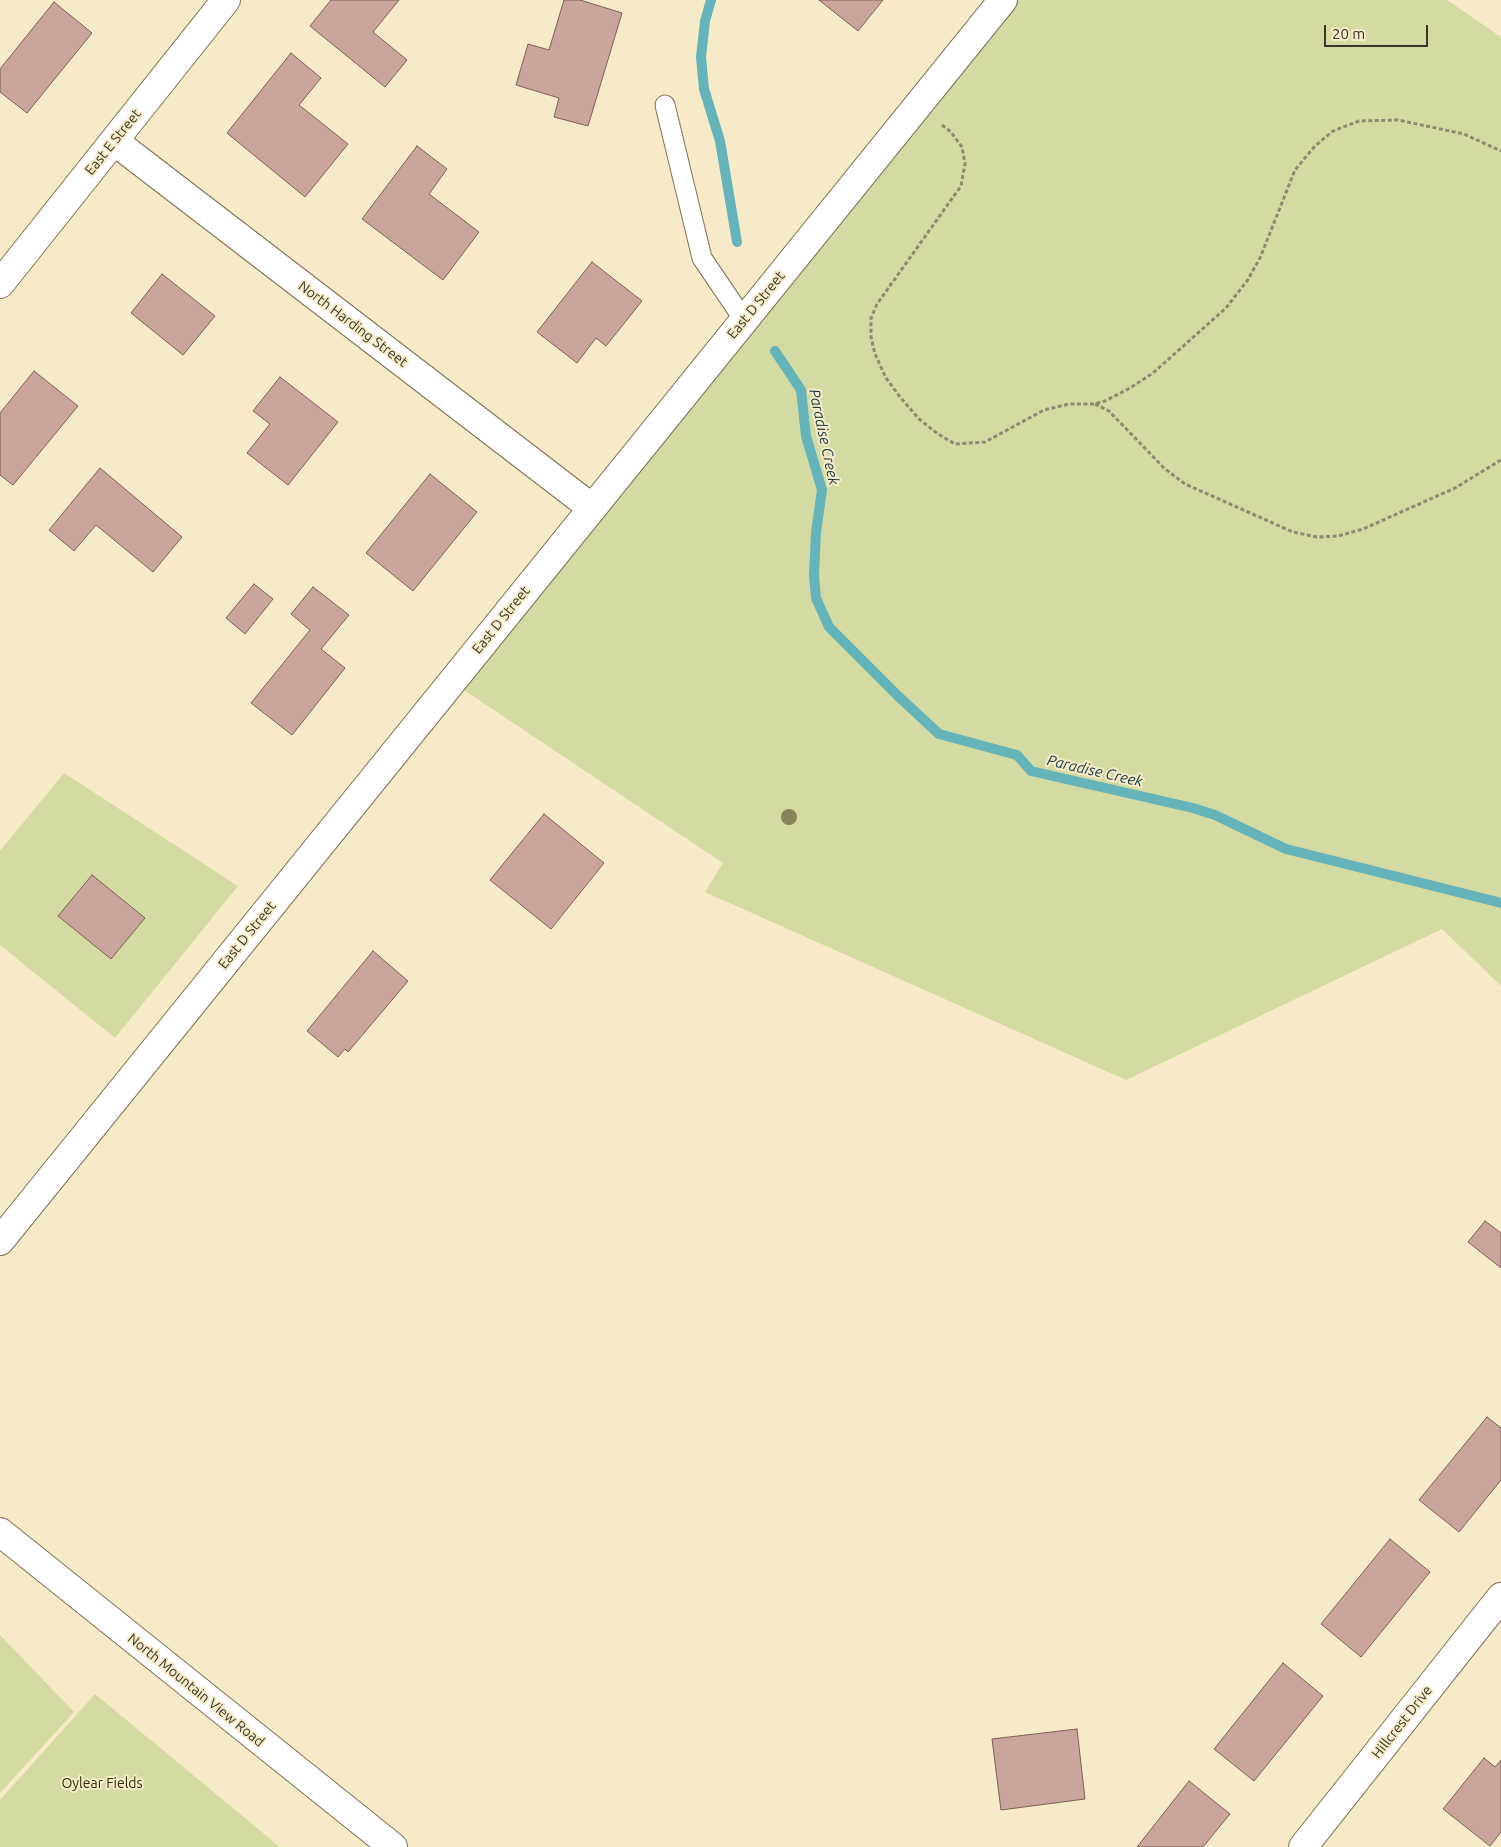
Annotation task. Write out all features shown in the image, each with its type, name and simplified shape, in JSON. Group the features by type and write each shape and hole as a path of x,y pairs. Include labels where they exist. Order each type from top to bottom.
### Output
{"street":[{"name":"East E Street","path":"0,284 226,0"},
{"name":"East D Street","path":"0,1241 1003,0"},
{"name":"North Harding Street","path":"114,141 592,508"},
{"name":"North Mountain View Road","path":"0,1532 393,1847"},
{"name":"Hillcrest Drive","path":"1303,1847 1501,1597"}],"lane":[{"path":"665,105 702,258 744,320"}],"path":[{"path":"918,105 950,132 962,146 965,164 961,186 877,304 871,318 871,337 875,354 886,378 920,419 938,434 955,444 985,442 1044,410 1068,404 1094,404 1105,401 1153,373 1226,308 1247,282 1260,258 1295,170 1315,146 1333,131 1359,121 1398,120 1464,134 1501,151"},
{"path":"1094,404 1109,411 1164,468 1185,484 1293,532 1317,537 1338,536 1363,530 1455,488 1501,460"}],"green space":[{"path":"1003,0 1447,0 1501,37 1501,986 1442,929 1126,1080 705,892 723,863 452,682"},
{"path":"64,773 238,886 115,1038 0,945 0,851","holes":["92,875 145,918 111,959 58,916"]},
{"path":"0,1635 74,1712 0,1793"},
{"name":"Oylear Fields","path":"95,1694 280,1847 0,1847 0,1800"}],"building":[{"path":"331,0 399,0 373,32 407,60 385,87 310,26"},
{"path":"564,0 580,0 622,13 588,126 554,117 559,98 516,85 528,44 549,50"},
{"path":"819,0 883,0 858,31"},
{"path":"54,2 92,33 27,113 0,92 0,69"},
{"path":"291,53 321,78 299,105 348,144 305,197 227,133"},
{"path":"417,146 447,169 429,194 479,232 443,280 362,219"},
{"path":"592,262 642,301 606,346 596,338 577,363 537,332"},
{"path":"162,274 215,316 183,355 131,313"},
{"path":"34,371 78,406 13,485 0,475 0,413"},
{"path":"280,377 338,422 288,485 247,453 270,424 253,411"},
{"path":"100,468 182,537 153,572 96,525 74,551 49,530"},
{"path":"430,474 477,512 413,591 366,553"},
{"path":"254,584 273,599 245,634 226,618"},
{"path":"313,587 349,615 321,649 345,668 292,735 251,703 310,630 291,614"},
{"path":"544,814 604,863 551,929 490,880"},
{"path":"92,875 145,918 111,959 58,916"},
{"path":"373,951 408,981 348,1052 345,1049 338,1057 307,1031"},
{"path":"1485,1221 1501,1233 1501,1268 1468,1242"},
{"path":"1487,1417 1501,1428 1501,1480 1459,1532 1419,1500"},
{"path":"1390,1539 1430,1572 1361,1657 1321,1624"},
{"path":"1283,1663 1323,1696 1254,1781 1214,1749"},
{"path":"1077,1729 1085,1799 1001,1810 992,1739"},
{"path":"1484,1758 1495,1767 1501,1760 1501,1832 1490,1846 1443,1809"},
{"path":"1189,1781 1230,1814 1203,1847 1137,1847"}],"waterway":[{"name":"Paradise Creek","path":"711,0 705,21 701,57 704,89 720,141 737,242"},
{"name":"Paradise Creek","path":"775,351 801,390 806,436 822,490 816,532 814,575 816,598 829,627 939,734 1017,755 1031,771 1193,808 1215,815 1286,849 1501,903"}]}
